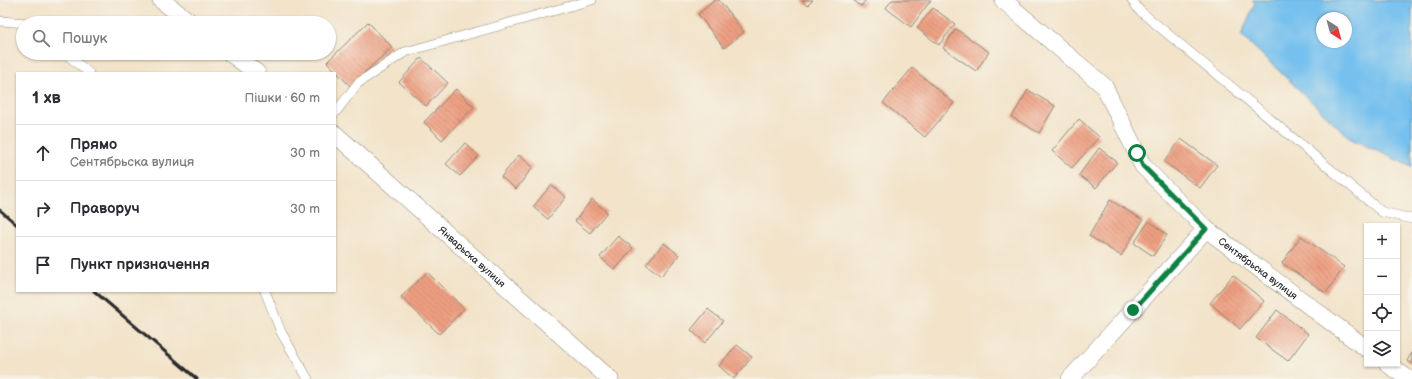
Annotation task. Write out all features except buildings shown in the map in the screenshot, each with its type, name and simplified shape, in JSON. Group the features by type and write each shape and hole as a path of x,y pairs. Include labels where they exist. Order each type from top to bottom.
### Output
{"street":[{"path":"161,0 182,16"},
{"name":"Сентябрьска вулиця","path":"1012,3 1104,86 1143,166 1206,229 1364,347"},
{"path":"239,60 256,72"},
{"name":"Январьска вулиця","path":"336,135 610,379"},
{"path":"1070,379 1206,229"},
{"path":"1392,367 1408,379"}],"lane":[{"path":"336,112 358,83 405,52 592,0"},
{"path":"1132,0 1139,10 1382,212 1412,219"},
{"path":"0,21 16,22"},
{"path":"73,60 88,72"},
{"path":"265,292 281,332 308,379"}],"water":[{"path":"1252,0 1412,0 1412,167 1351,139 1241,35 1255,3"}],"railway":[{"path":"0,210 16,224"},
{"path":"95,292 197,379"}],"route":[{"path":"1133,310 1206,229 1143,166 1137,153"}]}
